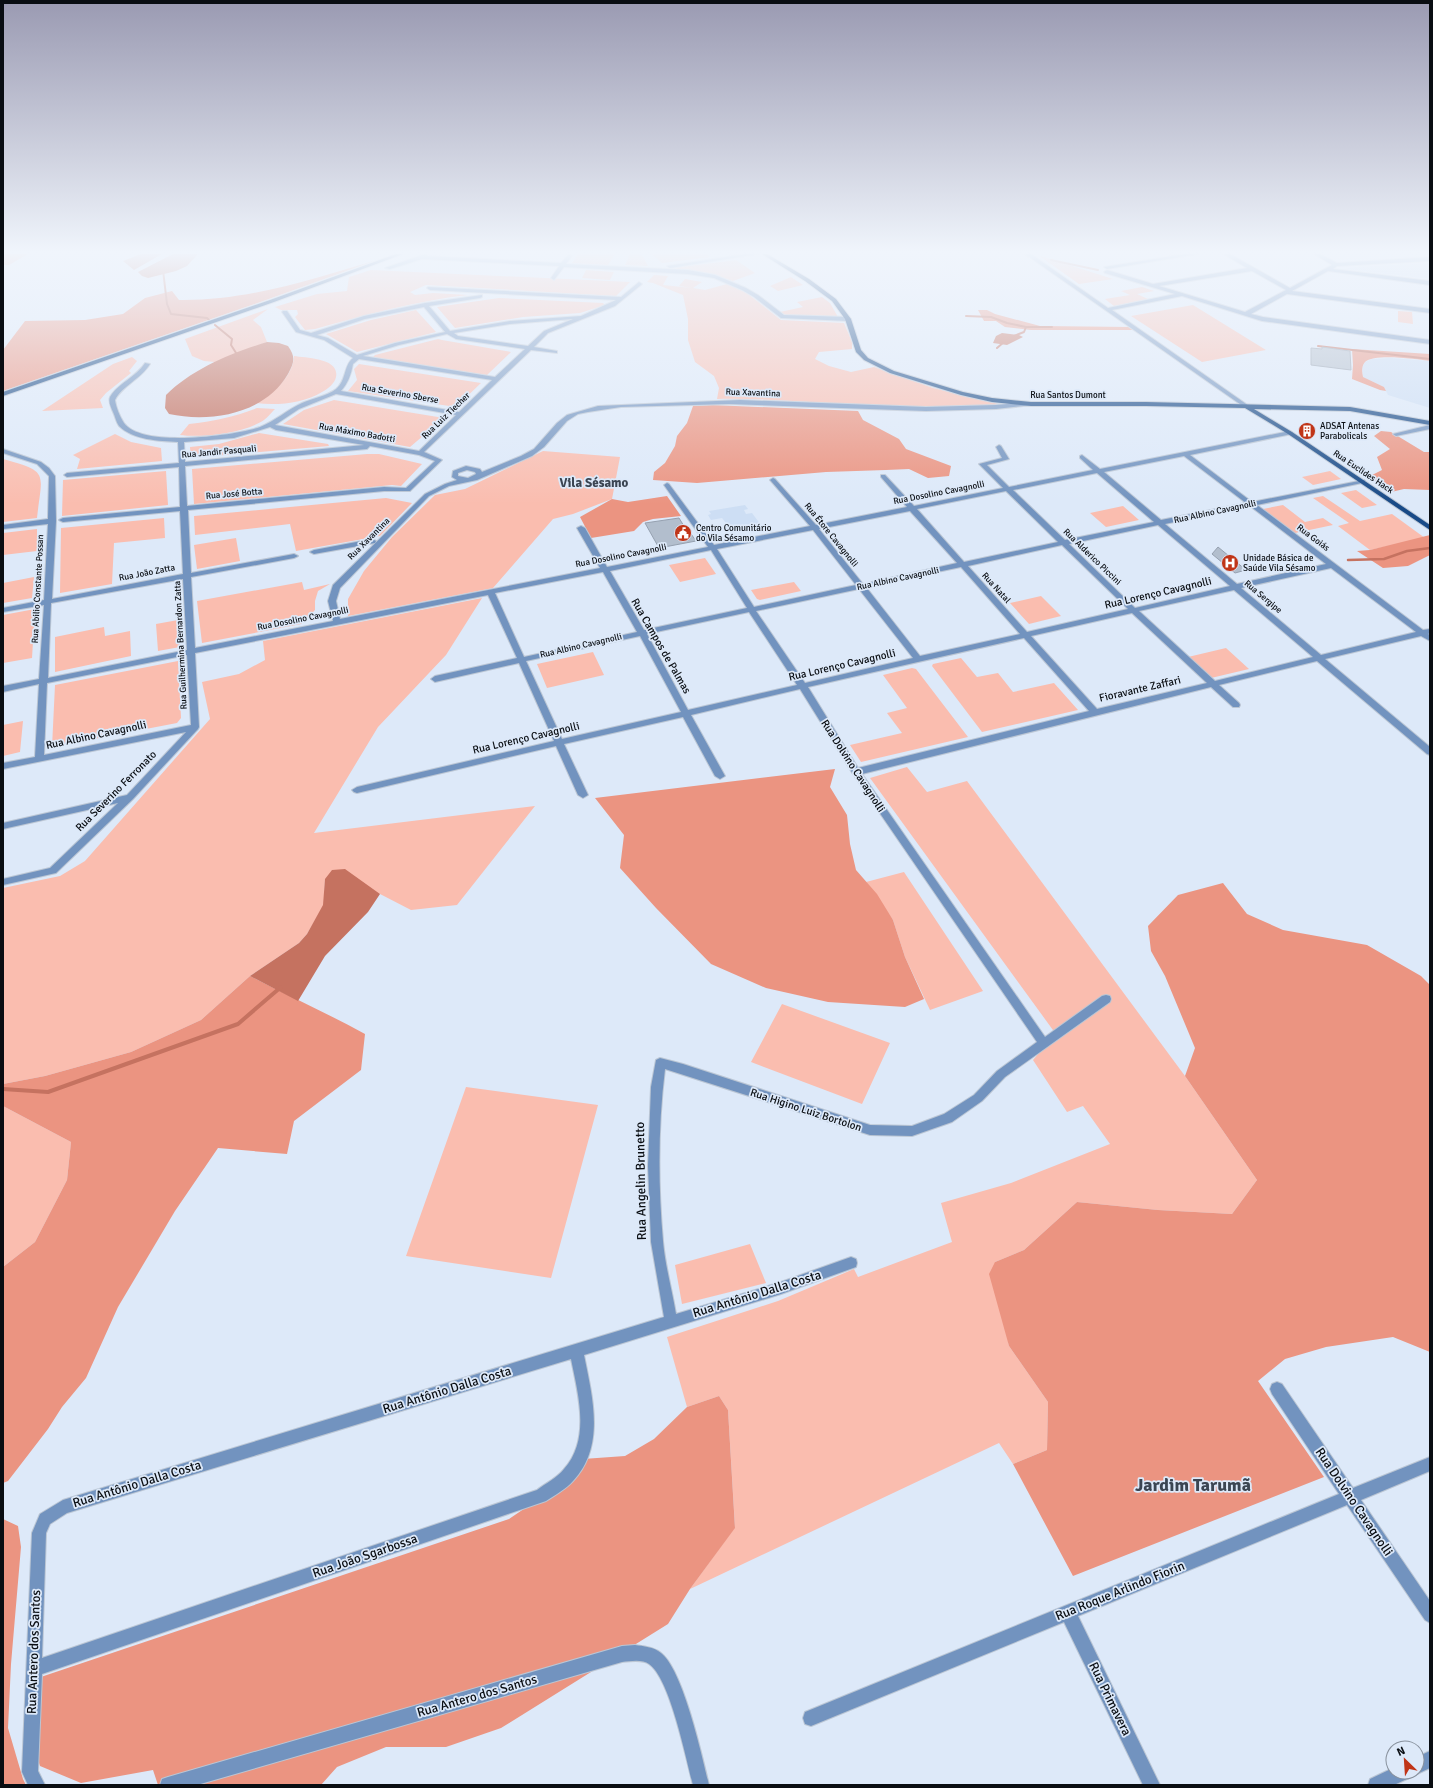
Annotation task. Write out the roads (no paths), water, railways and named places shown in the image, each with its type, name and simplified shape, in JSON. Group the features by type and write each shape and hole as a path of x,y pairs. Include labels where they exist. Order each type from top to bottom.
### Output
{"main road":[{"path":"3,394 167,337"},
{"name":"Rua Santos Dumont","path":"853,337 858,351 866,359 877,366 911,379 960,394 992,400 1031,404 1146,404 1350,410 1430,423"},
{"name":"Rua Euclides Hack","path":"1247,407 1290,433 1430,528"}],"street":[{"path":"322,337 356,357 495,379"},
{"path":"147,364 144,371 114,395 112,403 122,426 134,433 159,438 181,440 216,439 244,434 270,425 296,408 335,392 344,385 349,376 350,363 356,357 426,337"},
{"path":"459,337 555,352"},
{"name":"Rua Luiz Tiecher","path":"420,454 462,414 495,379 540,337"},
{"name":"Rua Euclides Hack","path":"1149,337 1247,407"},
{"path":"1397,337 1430,342"},
{"name":"Rua Severino Sberse","path":"335,392 462,414"},
{"name":"Rua Xavantina","path":"494,468 517,460 537,449 560,422 574,414 592,408 613,406 752,402 931,410 990,409 1031,404"},
{"name":"Rua Máximo Badotti","path":"270,425 276,428 420,454 439,460 408,490"},
{"path":"1396,434 1430,427"},
{"name":"Rua Dosolino Cavagnolli","path":"3,689 604,569 713,549 1290,433"},
{"name":"Rua Guilhermina Bernardon Zatta","path":"181,440 195,727"},
{"name":"Rua Jandir Pasquali","path":"67,475 361,449 373,446"},
{"name":"Rua Alderico Piccini","path":"999,447 1006,459 982,464 1134,611 1236,705"},
{"name":"Rua Abilio Constante Possan","path":"3,451 39,463 47,469 52,476 52,521 39,759"},
{"name":"Rua Goiás","path":"1184,454 1332,565 1426,632 1430,639"},
{"name":"Rua Sergipe","path":"1082,457 1430,752"},
{"path":"447,485 454,476 455,472 462,468 494,468"},
{"path":"475,468 480,472 479,476"},
{"path":"447,485 470,480 494,468"},
{"path":"454,476 456,479 463,481"},
{"name":"Rua Natal","path":"883,476 1096,712"},
{"name":"Rua Étore Cavagnolli","path":"773,480 815,528 918,659"},
{"name":"Rua Albino Cavagnolli","path":"435,679 1063,543 1362,481"},
{"name":"Rua Xavantina","path":"337,622 332,601 336,587 427,495 447,485"},
{"name":"Rua Dolvino Cavagnolli","path":"666,485 713,549 751,610 803,686 856,772 1044,1044"},
{"name":"Rua José Botta","path":"63,520 384,489 408,490"},
{"path":"3,527 52,521"},
{"name":"Rua Campos de Palmas","path":"581,528 687,713 720,776"},
{"path":"314,552 372,541"},
{"name":"Rua João Zatta","path":"3,610 294,556"},
{"name":"Rua Lorenço Cavagnolli","path":"357,790 1024,634 1134,611 1332,565"},
{"path":"491,592 583,795"},
{"name":"Fioravante Zaffari","path":"856,772 1426,632"},
{"name":"Rua Albino Cavagnolli","path":"3,766 195,727"},
{"name":"Rua Severino Ferronato","path":"5,882 52,871 130,797 195,727"},
{"path":"3,826 130,797"},
{"name":"Rua Higino Luiz Bortolon","path":"660,1063 683,1069 870,1130 912,1131 948,1118 978,1098 1001,1074 1106,999"},
{"name":"Rua Angelin Brunetto","path":"660,1063 657,1087 654,1166 657,1242 671,1320"},
{"name":"Rua Antônio Dalla Costa","path":"45,1519 63,1507 576,1351 671,1320 781,1288 851,1263"},
{"name":"Rua João Sgarbossa","path":"34,1670 541,1496 568,1476 581,1456 588,1432 586,1404 576,1351"},
{"name":"Rua Dolvino Cavagnolli","path":"1277,1389 1430,1615"},
{"name":"Rua Roque Arlindo Fiorin","path":"811,1718 1430,1464"},
{"name":"Rua Antero dos Santos","path":"37,1785 30,1772 39,1533 45,1519"},
{"name":"Rua Primavera","path":"1068,1612 1152,1785"},
{"name":"Rua Antero dos Santos","path":"168,1785 622,1654 641,1653 656,1658 667,1673 677,1696 701,1785"},
{"path":"1376,1785 1386,1780"}],"waterway":[{"path":"230,337 232,339 231,345 238,356"},
{"path":"997,348 1004,342"},
{"path":"1318,346 1430,359"},
{"path":"1348,560 1384,559 1407,551 1430,548"},
{"path":"3,1089 48,1092 238,1024 281,987"}],"place":[{"name":"ADSAT Antenas Parabolicals","path":"1307,431"},
{"name":"Centro Comunitário do Vila Sésamo","path":"683,533"},
{"name":"Unidade Básica de Saúde Vila Sésamo","path":"1230,563"}],"district":[{"name":"Vila Sésamo","path":"594,483"},
{"name":"Jardim Tarumã","path":"1193,1485"}]}
